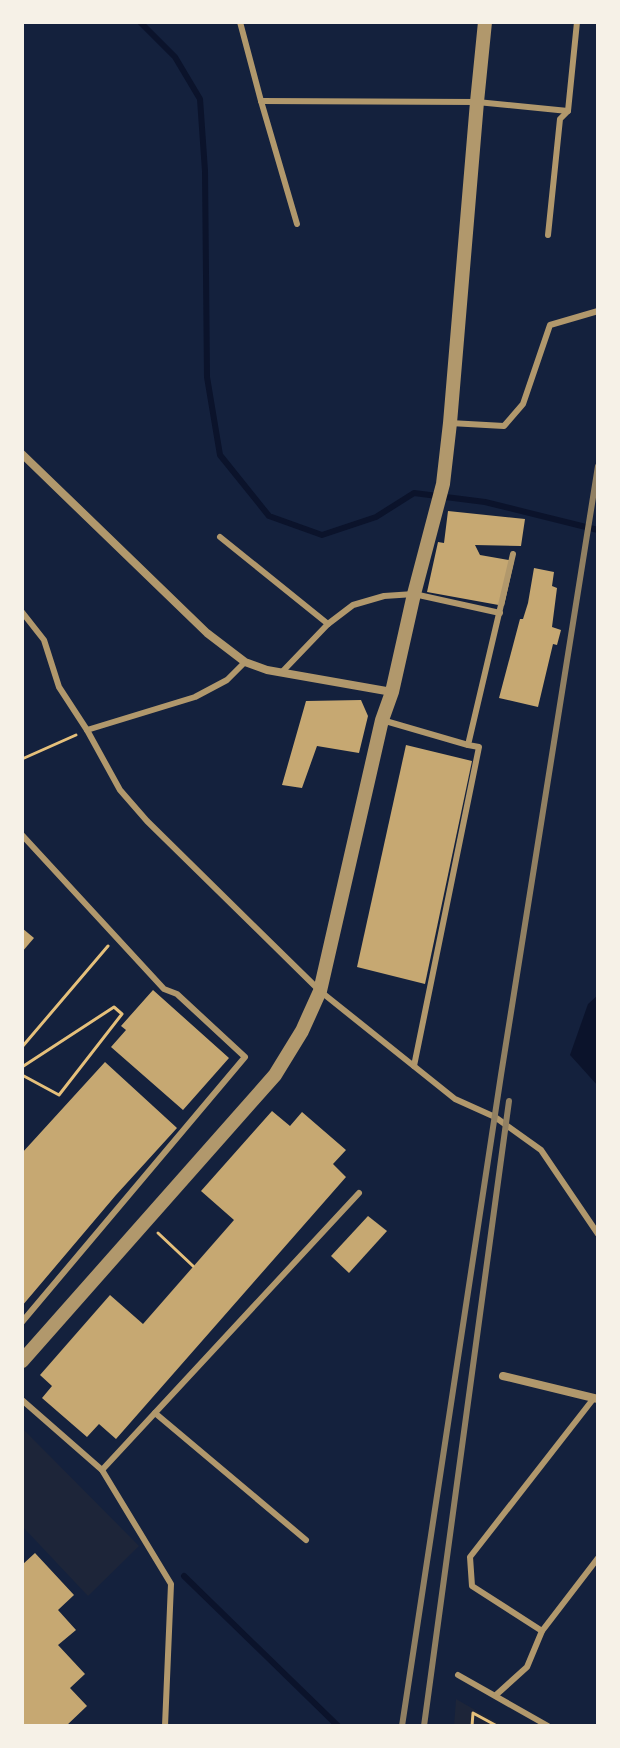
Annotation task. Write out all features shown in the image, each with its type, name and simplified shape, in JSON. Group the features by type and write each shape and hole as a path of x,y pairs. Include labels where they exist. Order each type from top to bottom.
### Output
{"street":[{"path":"22,1361 275,1075 302,1031 320,991 382,720 392,692 443,484 485,22"},
{"path":"22,454 207,633 245,662 267,670 392,692"},
{"path":"503,1376 596,1398"}],"lane":[{"path":"240,22 297,224"},
{"path":"548,235 560,119 568,111 577,22"},
{"path":"261,101 477,102 568,111"},
{"path":"450,423 504,426 523,404 550,325 598,311"},
{"path":"220,537 328,624"},
{"path":"468,745 513,554"},
{"path":"282,672 328,624 353,605 384,596 414,594 500,613"},
{"path":"22,612 44,640 59,687 120,790 147,821 320,991 455,1099 495,1117 541,1150 598,1234"},
{"path":"87,730 195,697 227,680 245,662"},
{"path":"382,720 479,747 414,1066"},
{"path":"22,835 164,989 177,994 245,1057 22,1322"},
{"path":"102,1470 359,1193"},
{"path":"542,1631 472,1586 470,1557 596,1398"},
{"path":"22,1400 102,1470 171,1584 165,1726"},
{"path":"155,1413 306,1540"},
{"path":"496,1695 527,1667 542,1631 598,1558"},
{"path":"458,1675 548,1726"}],"path":[{"path":"22,759 87,730"},
{"path":"22,1047 116,937"},
{"path":"22,1067 114,1007 122,1014 59,1095 22,1075"},
{"path":"472,1726 473,1713 497,1726"}],"shaded area":[{"path":"598,995 598,1086 570,1055 588,1004"},
{"path":"22,1428 139,1546 88,1596 22,1526"},
{"path":"456,1699 503,1726 454,1726"}],"building":[{"path":"448,511 525,519 521,546 475,545 480,555 514,561 504,606 427,592 438,542 444,543"},
{"path":"534,568 554,572 552,586 557,588 552,627 561,630 557,645 553,644 538,707 499,698 520,619 523,619 528,603"},
{"path":"361,700 368,716 359,753 317,746 302,788 282,785 306,701"},
{"path":"406,745 472,761 425,984 357,967"},
{"path":"22,928 34,938 22,952"},
{"path":"153,990 229,1058 183,1110 111,1047 126,1030 121,1026"},
{"path":"105,1062 177,1128 22,1306 22,1153"},
{"path":"272,1111 290,1126 302,1112 346,1150 333,1164 346,1177 116,1439 99,1424 87,1437 42,1398 52,1386 40,1375 110,1295 143,1324 234,1220 201,1191"},
{"path":"368,1216 387,1231 349,1273 331,1256"},
{"path":"35,1553 74,1595 58,1610 76,1630 58,1645 85,1674 70,1688 87,1706 66,1726 22,1726 22,1565"}],"waterway":[{"path":"140,22 175,57 200,99 205,171 207,377 220,455 269,516 322,535 376,517 414,493 485,502 598,530"},
{"path":"184,1576 338,1726"}],"railway":[{"path":"402,1726 598,466"},
{"path":"424,1726 509,1101"}]}
